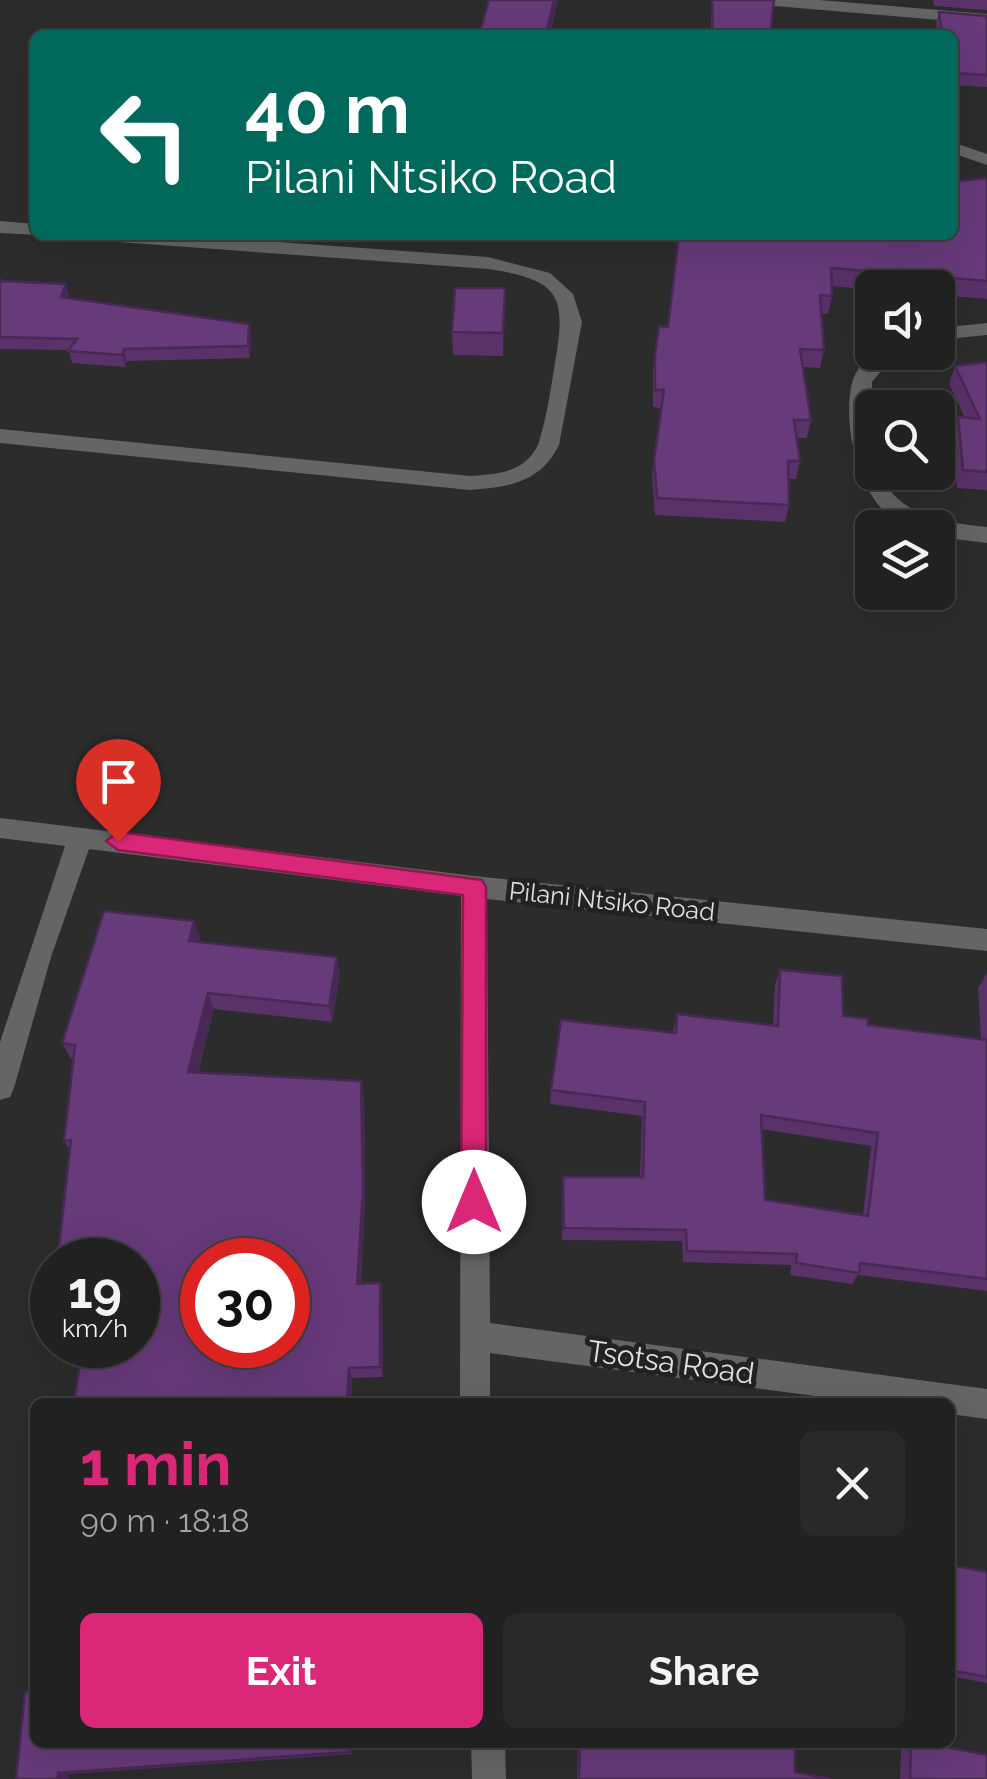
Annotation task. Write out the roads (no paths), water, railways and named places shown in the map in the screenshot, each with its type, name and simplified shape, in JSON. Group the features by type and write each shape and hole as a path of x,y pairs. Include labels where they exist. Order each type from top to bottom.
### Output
{"street":[{"path":"764,0 987,19"},
{"path":"958,150 987,160"},
{"path":"0,227 30,230"},
{"path":"0,436 470,483 514,478 536,467 550,451 572,322 571,305 563,291 534,270 488,263 173,240"},
{"path":"955,332 987,329"},
{"path":"871,370 862,380 865,452 875,485 900,510"},
{"path":"955,532 987,536"},
{"name":"Pilani Ntsiko Road","path":"0,828 474,887 987,940"},
{"path":"0,1088 38,958 81,836"},
{"path":"474,887 476,1398"},
{"name":"Tsotsa Road","path":"473,1336 942,1398"},
{"name":"Tsotsa Road","path":"955,1400 987,1404"},
{"path":"488,1748 489,1779"}]}
